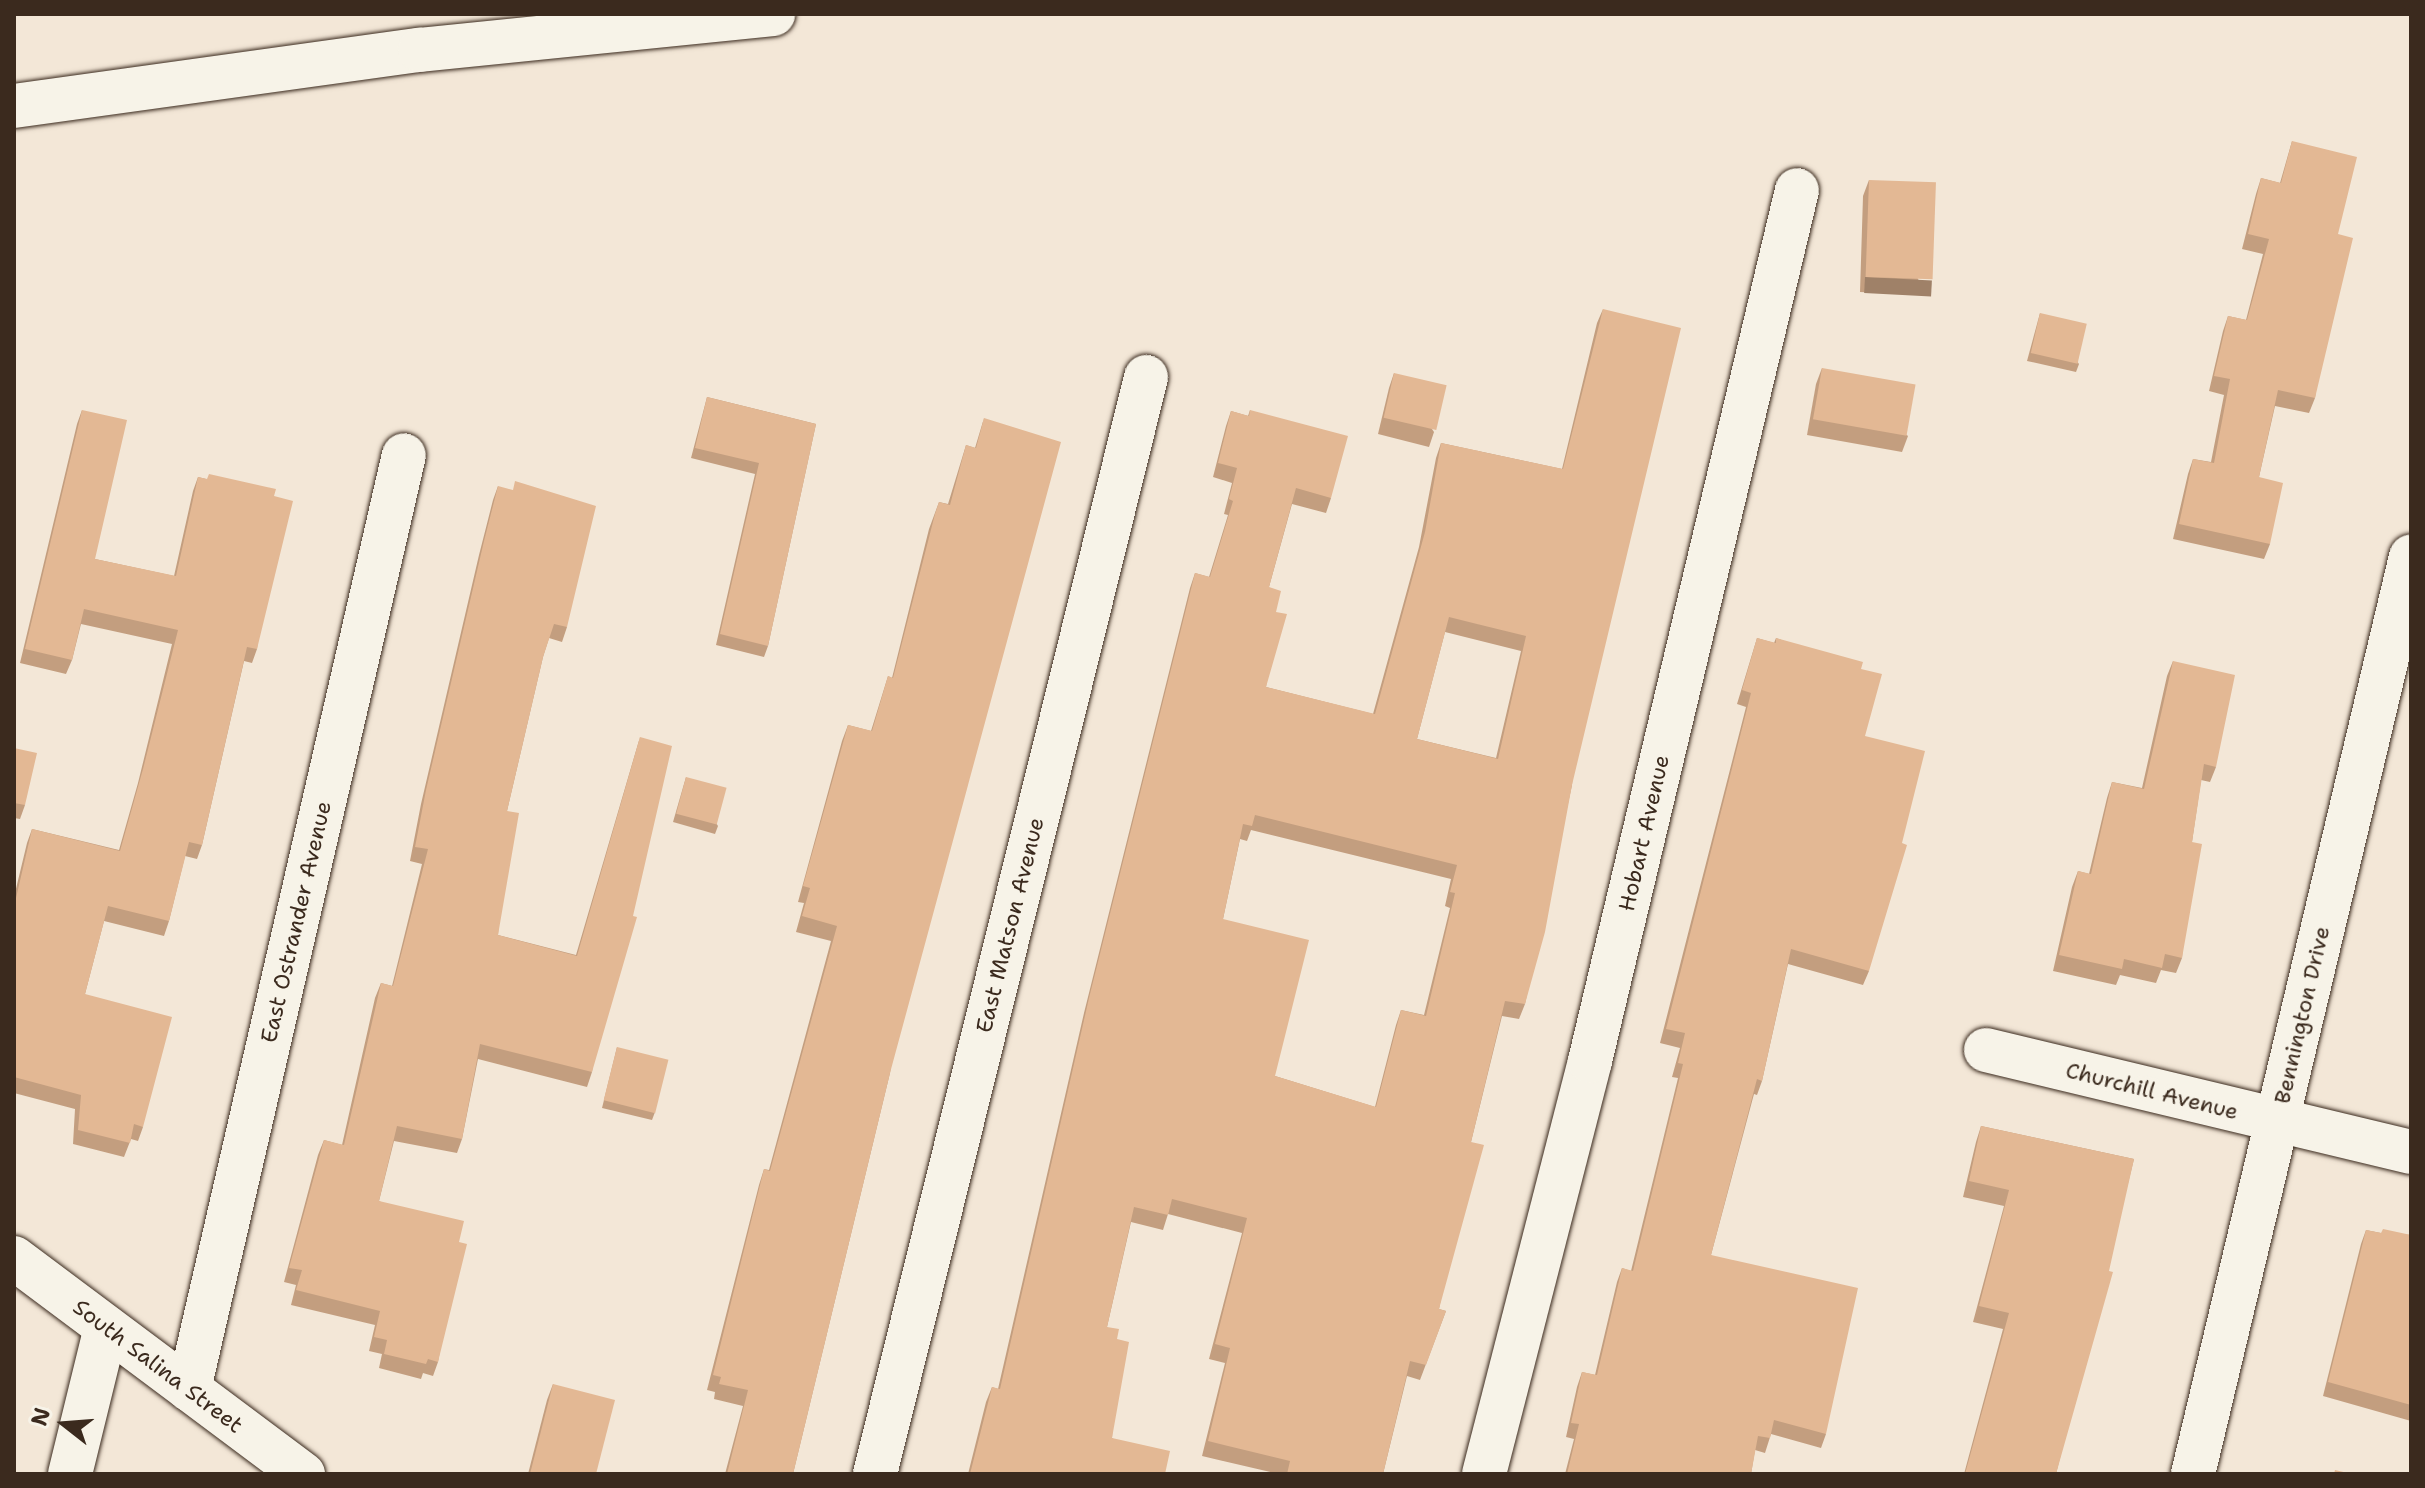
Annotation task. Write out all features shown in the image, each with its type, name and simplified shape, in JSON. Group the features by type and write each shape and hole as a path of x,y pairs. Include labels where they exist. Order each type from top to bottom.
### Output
{"main road":[{"path":"14,106 420,50 773,14"},
{"name":"Hobart Avenue","path":"1484,1474 1597,1030 1797,190"},
{"name":"East Matson Avenue","path":"875,1474 1146,377"},
{"name":"East Ostrander Avenue","path":"189,1389 404,455"},
{"name":"Bennington Drive","path":"2193,1474 2411,557"},
{"name":"Churchill Avenue","path":"1986,1050 2411,1152"},
{"name":"South Salina Street","path":"14,1258 303,1474"},
{"path":"70,1474 106,1327"}],"building":[{"path":"2292,141 2357,157 2338,234 2353,238 2315,398 2278,390 2259,477 2283,483 2270,544 2179,524 2193,459 2214,463 2230,379 2214,376 2228,316 2247,320 2269,239 2248,234 2261,178 2281,183"},
{"path":"1869,180 1936,182 1933,279 1866,277"},
{"path":"1603,309 1681,328 1572,785 1545,932 1525,1004 1505,1001 1471,1142 1484,1145 1439,1309 1446,1311 1426,1365 1410,1361 1383,1474 1287,1474 1290,1461 1208,1441 1230,1348 1215,1344 1247,1218 1172,1199 1168,1215 1134,1207 1107,1327 1119,1329 1117,1339 1129,1342 1112,1438 1170,1451 1165,1474 970,1474 992,1387 1000,1389 1089,998 1195,573 1210,577 1233,501 1229,499 1237,468 1218,463 1231,411 1249,416 1250,410 1348,436 1331,498 1296,488 1269,587 1281,591 1276,612 1287,614 1266,687 1375,714 1425,532 1441,443 1563,469","holes":["1449,617 1526,636 1498,759 1417,739","1255,815 1457,865 1450,892 1455,893 1426,1016 1401,1010 1376,1107 1275,1076 1309,940 1223,919 1243,824 1252,826"]},
{"path":"2040,313 2087,324 2078,364 2031,353"},
{"path":"1822,368 1916,384 1907,436 1813,419"},
{"path":"1394,373 1447,385 1436,430 1384,418"},
{"path":"707,397 816,424 768,646 720,634 759,463 695,448"},
{"path":"82,410 127,420 95,559 176,576 198,477 207,479 209,474 276,489 274,496 293,501 257,649 247,647 202,845 189,842 169,921 108,906 85,994 172,1017 143,1127 134,1124 130,1143 78,1130 81,1095 14,1077 14,897 32,829 120,851 178,630 84,609 72,660 25,649"},
{"path":"984,418 1061,442 890,1073 793,1474 727,1474 748,1390 719,1384 721,1377 713,1375 764,1169 770,1171 837,926 802,916 810,888 803,886 848,725 872,731 888,676 893,678 939,502 950,505 966,445 976,448"},
{"path":"515,481 596,506 567,627 554,624 543,657 507,811 519,813 498,935 577,956 640,737 672,746 633,916 637,917 592,1072 480,1044 462,1139 397,1126 379,1201 464,1221 459,1242 467,1244 438,1362 428,1359 426,1364 384,1354 387,1340 374,1337 380,1311 296,1290 302,1270 289,1268 324,1140 344,1145 381,983 393,986 428,849 415,847 426,790 484,541 498,486 513,490"},
{"path":"1757,638 1776,643 1776,638 1863,662 1861,669 1882,674 1865,736 1925,751 1902,843 1907,845 1869,971 1791,949 1762,1081 1757,1079 1711,1255 1858,1288 1826,1434 1774,1420 1770,1438 1758,1436 1751,1474 1567,1474 1579,1424 1571,1423 1582,1372 1597,1375 1622,1268 1633,1271 1683,1064 1678,1063 1685,1033 1666,1029 1751,693 1742,690"},
{"path":"2173,661 2235,675 2216,767 2204,764 2192,842 2202,844 2182,958 2165,954 2162,968 2124,959 2122,969 2059,955 2078,871 2091,874 2112,782 2144,789"},
{"path":"14,748 37,753 25,805 14,803"},
{"path":"686,777 727,788 717,825 676,814"},
{"path":"617,1047 668,1060 655,1113 604,1100"},
{"path":"1981,1126 2134,1159 2109,1271 2113,1272 2056,1474 1965,1474 2009,1313 1979,1306 2009,1190 1969,1181"},
{"path":"2383,1229 2411,1235 2411,1405 2328,1382 2366,1230 2381,1233"},
{"path":"553,1384 615,1400 596,1474 530,1474"}]}
